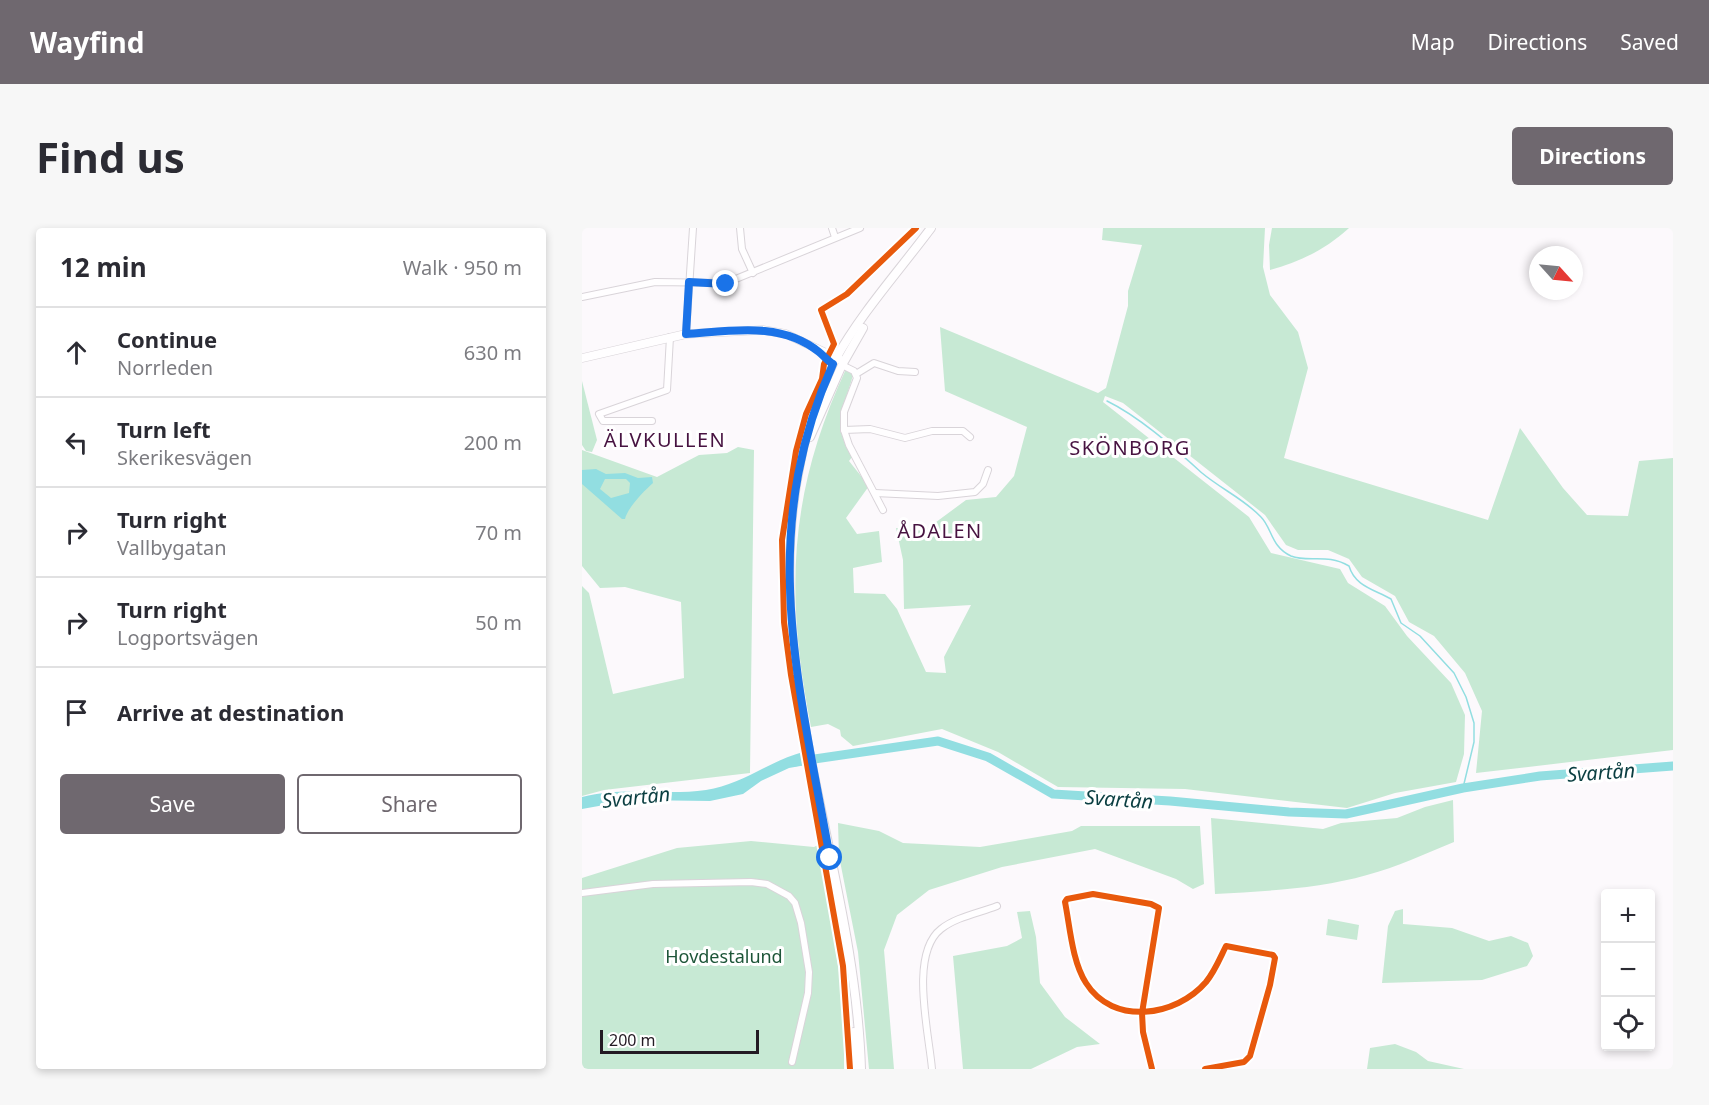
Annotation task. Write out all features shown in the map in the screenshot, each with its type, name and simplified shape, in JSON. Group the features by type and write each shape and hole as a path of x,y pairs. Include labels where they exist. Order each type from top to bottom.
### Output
{"main road":[{"path":"861,1069 859,1027 849,960 799,686 791,625 789,573 791,513 801,459 839,363 881,296 931,228"},
{"path":"849,960 855,1069"}],"street":[{"path":"686,334 693,228"},
{"path":"740,228 742,249 753,273"},
{"path":"832,228 835,237"},
{"path":"582,297 637,284 689,282 719,285 860,228"},
{"path":"582,358 686,334 763,330 786,334 856,374"},
{"path":"652,421 603,421 599,414 667,390 670,337"},
{"path":"856,374 874,363 898,371 915,372"},
{"path":"856,374 856,386 844,412 844,430 883,510"},
{"path":"844,430 870,429 905,438 933,431 963,431 970,436"},
{"path":"875,494 938,496 975,492 983,484 988,470"},
{"path":"582,893 653,884 751,882 767,884 789,896 795,903 801,923 809,972 808,993 792,1062"},
{"path":"1152,1069 1143,1032 1142,1013 1159,908 1151,904 1094,894 1066,900 1077,960 1085,983 1100,999 1111,1006 1142,1013 1168,1008 1193,994 1212,974 1226,946 1273,955 1275,958 1270,985 1250,1056 1244,1062 1205,1069"},
{"path":"932,1069 923,978 926,950 933,936 950,923 997,906"}],"green space":[{"path":"1103,228 1265,228 1263,267 1270,295 1298,332 1308,368 1284,458 1488,520 1520,428 1563,488 1587,515 1628,516 1639,461 1673,458 1673,750 1476,773 1482,711 1465,673 1434,636 1409,622 1395,596 1362,577 1349,559 1328,550 1298,550 1286,545 1265,515 1123,403 1105,396 1103,402 1249,517 1271,553 1340,569 1348,583 1385,606 1407,636 1451,683 1465,715 1464,754 1456,782 1395,793 1347,808 1185,789 1058,787 998,752 942,729 853,746 841,736 840,730 828,724 811,727 797,633 795,588 797,545 812,459 846,369 853,375 843,407 842,435 852,457 849,461 869,486 846,518 857,534 879,531 882,562 853,568 854,593 885,594 897,609 926,672 946,673 944,657 971,605 904,609 903,560 896,528 924,531 966,500 996,497 1014,476 1027,427 945,391 940,327 1098,393 1106,388 1128,306 1128,291 1142,245 1102,240"},
{"path":"1272,228 1349,228 1312,254 1270,270 1269,245"},
{"path":"582,381 597,440 592,452 586,451 582,445"},
{"path":"738,447 754,450 750,773 604,790 582,796 582,586 589,593 613,694 684,678 681,602 625,587 600,588 582,566 582,450 657,477 699,455 727,453"},
{"path":"1453,800 1454,842 1411,860 1348,880 1292,889 1215,894 1211,818 1323,829 1341,823 1397,818 1425,807"},
{"path":"838,823 879,831 903,843 980,847 1072,831 1081,826 1200,826 1204,884 1193,889 1176,879 1095,849 1002,867 929,890 897,915 884,950 894,1069 869,1069 858,952 839,856"},
{"name":"Hovdestalund","path":"751,841 814,847 820,844 844,1006 844,1069 582,1069 582,878 677,848"},
{"path":"1403,909 1403,924 1452,928 1489,941 1511,936 1528,943 1533,956 1527,966 1482,980 1382,983 1388,926 1395,911"},
{"path":"1030,911 1036,937 1040,983 1065,1017 1100,1044 1077,1047 1031,1069 963,1069 953,956 1007,946 1022,938 1017,912"},
{"path":"1328,919 1359,925 1357,940 1326,935"},
{"path":"1395,1044 1416,1052 1428,1061 1464,1069 1367,1069 1370,1048"}],"water":[{"path":"596,469 606,474 625,473 638,478 652,477 653,483 633,504 625,519 622,519 582,484 582,470","holes":["605,479 626,479 630,483 629,493 611,498 600,489"]},
{"path":"803,752 806,765 789,768 761,781 743,794 710,801 632,800 582,809 582,797 598,794 690,792 719,787"}],"waterway":[{"path":"1107,401 1144,424 1209,479 1240,499 1265,521 1279,548 1284,552 1298,558 1341,562 1349,566 1360,583 1391,599 1401,623 1420,636 1454,673 1466,697 1474,723 1474,742 1463,788"},
{"name":"Svartån","path":"794,762 938,741 988,757 1053,794 1170,801 1289,812 1346,814 1463,788 1540,776 1673,766"}],"cycle path":[{"path":"850,1069 843,966 791,675 784,622 782,540 796,451 806,414 822,379 824,364 834,344 821,310 847,294 916,228"},
{"path":"1152,1069 1143,1032 1142,1013 1159,908 1151,904 1093,894 1067,899 1065,902 1070,933 1081,974 1098,997 1112,1006 1128,1011 1145,1012 1162,1009 1193,994 1209,978 1226,946 1273,955 1275,958 1270,985 1250,1056 1244,1062 1205,1069"}],"district":[{"name":"ÄLVKULLEN","path":"665,439"},
{"name":"SKÖNBORG","path":"1130,447"},
{"name":"ÅDALEN","path":"940,530"}],"route":[{"path":"726,284 689,282 686,334 763,330 786,334 819,351 833,364 815,406 803,444 794,489 789,537 792,643 830,858"}]}
